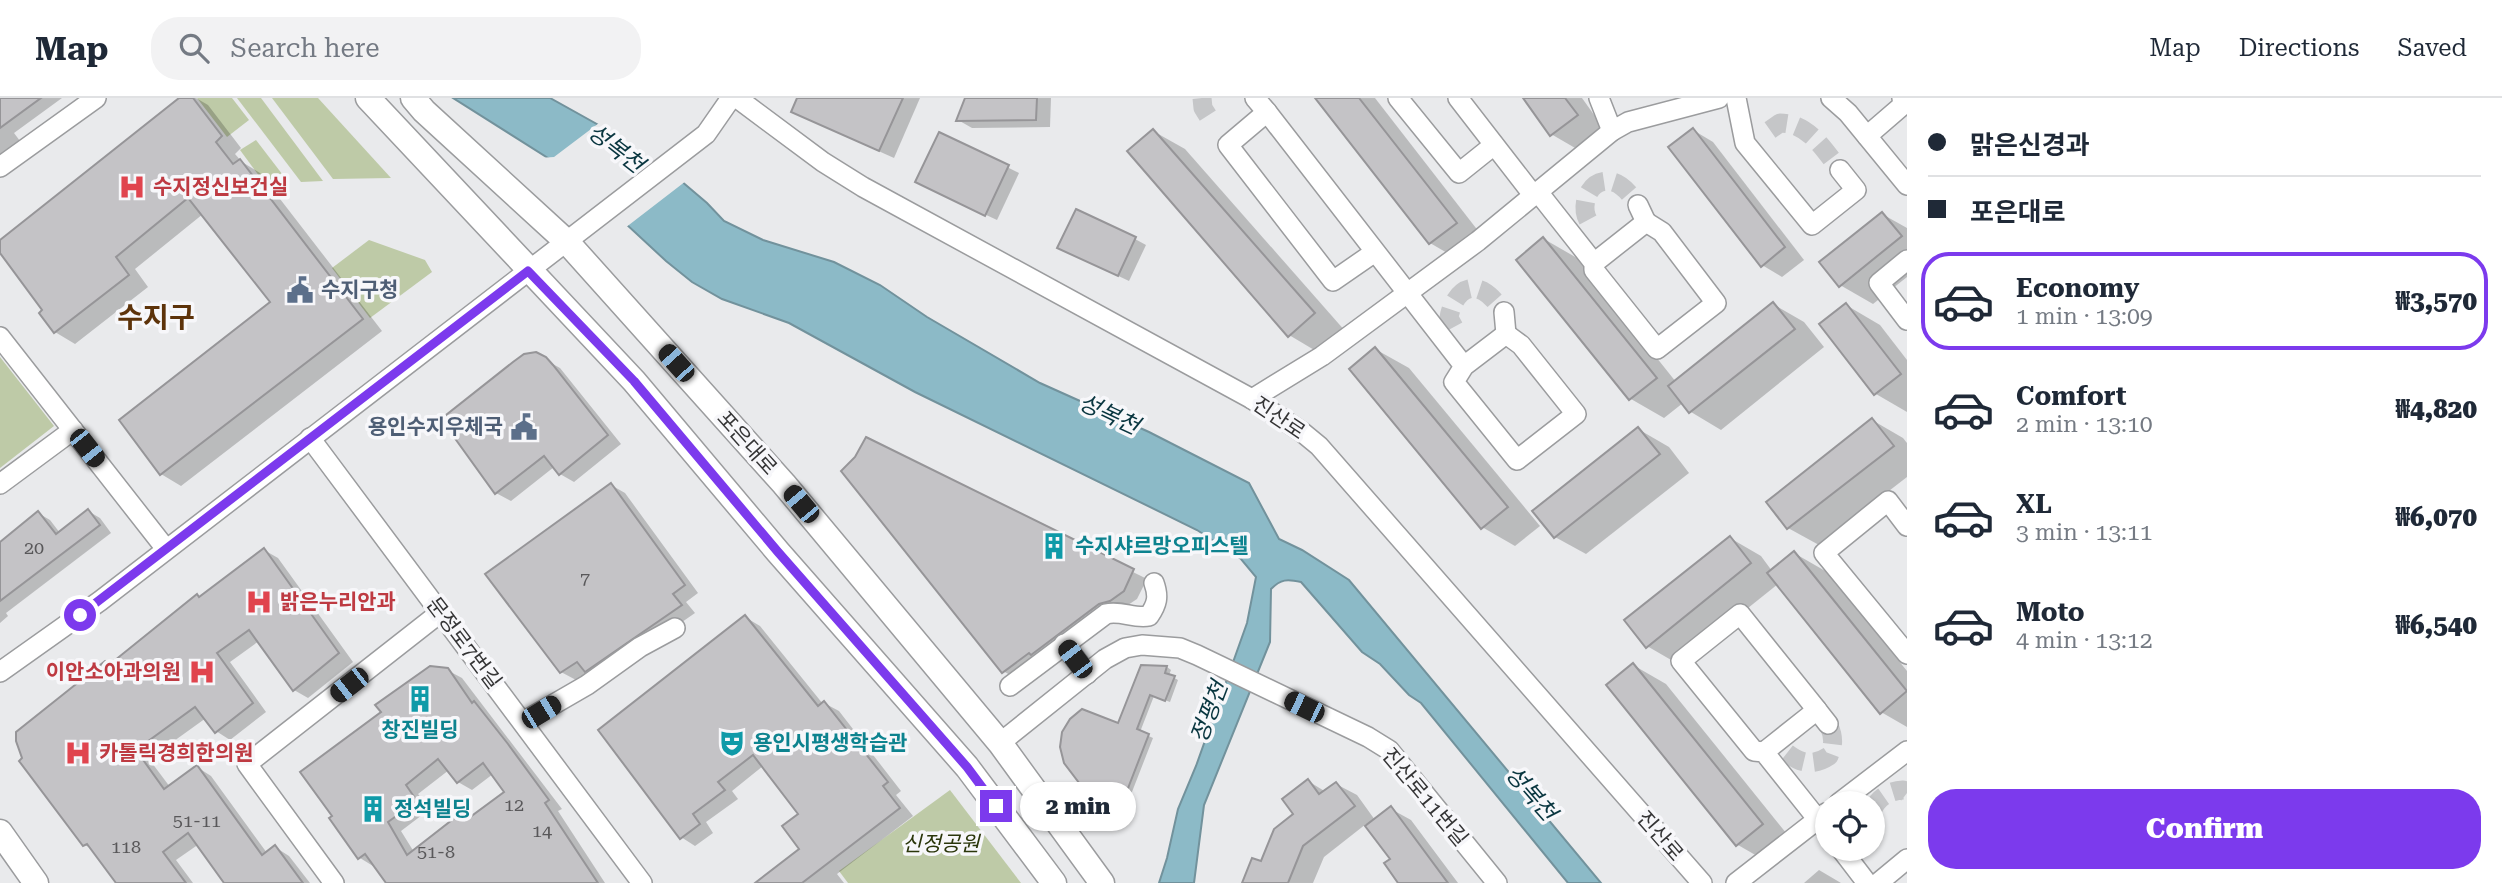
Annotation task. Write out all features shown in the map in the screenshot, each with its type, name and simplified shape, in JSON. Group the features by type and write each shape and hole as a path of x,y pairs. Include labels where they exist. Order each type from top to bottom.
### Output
{"main road":[{"path":"368,98 634,381 778,552 967,767 1054,883"},
{"name":"포은대로","path":"413,98 567,242 784,484 1000,743 1102,883"},
{"path":"0,832 36,883"}],"street":[{"path":"0,167 96,98"},
{"path":"0,672 100,601 706,134 731,98"},
{"name":"진산로","path":"737,98 823,162 863,187 1252,399 1302,432 1319,446 1702,883"},
{"path":"1398,98 1459,173 1494,145"},
{"path":"1458,98 1494,145 1594,263 1594,270 1657,349 1716,303 1662,232 1642,214 1594,263"},
{"path":"1599,98 1612,131"},
{"path":"1252,399 1322,356 1407,294 1478,241 1612,131 1628,122 1719,98"},
{"path":"1736,98 1745,143 1812,225 1856,190 1840,170"},
{"path":"1830,98 1848,113 1907,185"},
{"path":"1867,136 1903,105 1902,98"},
{"path":"1375,252 1333,281 1228,145 1261,105 1464,366"},
{"path":"1907,260 1879,283 1907,320"},
{"path":"1504,313 1506,334 1521,345 1576,414 1517,460 1454,382 1464,366 1506,334"},
{"path":"0,337 166,549"},
{"path":"0,484 73,430"},
{"name":"문정로7번길","path":"310,438 642,883"},
{"path":"1905,646 1824,553 1888,502 1907,526"},
{"path":"1010,687 1106,614 1114,612 1138,618 1149,615 1157,605 1158,594 1154,583"},
{"path":"334,883 247,764 442,612"},
{"path":"1765,752 1822,717 1740,614 1681,661 1754,751 1765,752 1815,810"},
{"path":"523,722 587,685 640,647 675,628"},
{"path":"1000,743 1087,674 1064,644"},
{"name":"진산로11번길","path":"1087,674 1105,659 1125,648 1142,645 1180,648 1368,737 1390,750 1497,883"},
{"path":"1855,791 1907,751"},
{"path":"1736,883 1815,827"},
{"path":"1878,883 1907,859"},
{"path":"1850,861 1867,883"}],"green space":[{"path":"197,98 232,98 249,120 227,137"},
{"path":"237,98 261,98 323,181 301,182"},
{"path":"272,98 318,98 391,178 333,179"},
{"path":"256,140 289,183 265,184 240,150"},
{"path":"369,240 425,260 432,272 370,318 332,268"},
{"path":"0,357 54,426 0,468"},
{"name":"신정공원","path":"950,790 1021,883 848,883 839,871"}],"water":[{"name":"성복천","path":"453,98 550,98 647,152 724,221 763,240 834,262 880,285 927,317 1040,383 1149,432 1249,483 1279,539 1302,550 1349,580 1601,883 1568,883 1421,703 1409,695 1380,664 1362,652 1301,582 1288,580 1271,589 1270,642 1204,805 1194,883 1159,883 1178,809 1247,623 1256,577 1241,559 1197,530 915,392 789,323 722,299 692,282 570,172"}],"pier":[{"path":"599,123 649,149 686,181 625,228 568,175 539,158 554,157"}],"building":[{"path":"0,98 41,98 0,128"},
{"name":"수지구청","path":"179,98 193,98 222,136 216,142 233,164 240,159 363,319 160,475 119,420 270,302 188,198 116,257 129,275 54,333 39,313 42,310 0,253 0,240"},
{"path":"797,98 903,98 879,151 791,112"},
{"path":"965,98 1037,98 1036,120 956,121"},
{"path":"1315,98 1359,98 1457,223 1429,244"},
{"path":"1523,98 1565,98 1578,115 1550,136"},
{"path":"1693,128 1785,247 1761,267 1668,147"},
{"path":"1153,129 1315,313 1288,337 1127,151"},
{"path":"939,132 1009,165 985,216 915,182"},
{"path":"1076,209 1136,237 1118,276 1057,248"},
{"path":"1882,212 1902,236 1839,287 1819,262"},
{"path":"1543,237 1657,378 1629,400 1516,260"},
{"path":"1773,302 1795,329 1689,413 1668,386"},
{"path":"1846,303 1901,374 1874,395 1819,324"},
{"path":"1375,347 1508,507 1481,529 1349,369"},
{"name":"용인수지우체국","path":"536,352 546,357 553,365 608,435 559,475 544,456 495,494 441,419 524,354"},
{"path":"1872,418 1894,446 1787,529 1766,502"},
{"path":"1638,427 1660,454 1554,538 1532,511"},
{"name":"수지샤르망오피스텔","path":"866,437 1134,569 1124,591 1110,601 1099,604 1031,655 1029,653 1002,673 841,471 855,457"},
{"path":"611,483 685,585 673,594 682,605 585,672 577,662 560,673 485,574"},
{"path":"88,509 100,525 0,601 0,542 38,511 56,534"},
{"path":"1730,536 1751,563 1646,648 1624,620"},
{"path":"264,548 339,653 293,691 249,630 217,653 253,703 215,733 195,707 136,750 164,789 197,765 262,855 275,845 303,883 224,883 188,833 163,852 186,883 116,883 87,844 83,846 19,761 22,758 16,732 105,661 109,665 197,594 199,597"},
{"path":"1794,551 1907,691 1880,714 1767,573"},
{"name":"용인시평생학습관","path":"745,615 818,706 824,701 888,782 883,786 900,808 802,883 755,883 799,849 782,826 798,814 753,755 718,782 725,790 693,814 700,824 680,839 598,730"},
{"path":"1633,663 1763,824 1736,846 1606,685"},
{"path":"1141,665 1167,666 1165,673 1175,676 1165,701 1150,695 1137,729 1149,734 1118,814 1102,813 1064,763 1060,747 1062,732 1070,719 1082,709 1118,723"},
{"path":"430,666 448,668 472,703 474,701 549,800 545,803 598,883 386,883 365,854 358,859 329,818 332,816 300,772 381,712 375,705","holes":["438,759 457,783 483,763 504,792 466,820 461,813 407,855 388,822 417,801 406,785"]},
{"path":"1308,779 1319,794 1336,782 1355,806 1303,846 1288,883 1242,883 1252,858 1261,861 1274,829 1293,814 1282,799"},
{"path":"1391,806 1448,883 1398,883 1384,863 1390,859 1365,826"}],"tunnel":[{"path":"1202,98 1203,108 1210,119"},
{"path":"1770,130 1780,123 1790,124 1808,133 1840,170"},
{"path":"1588,220 1585,206 1589,192 1605,181 1621,186 1638,205"},
{"path":"1454,327 1449,318 1452,306 1464,291 1470,289 1486,293 1504,312"},
{"path":"1787,753 1797,760 1808,762 1829,756 1833,740 1828,724"},
{"path":"1885,796 1903,790 1907,793"}],"place":[{"name":"수지정신보건실","path":"132,187"},
{"name":"수지구청","path":"300,290"},
{"name":"용인수지우체국","path":"524,427"},
{"name":"수지샤르망오피스텔","path":"1054,546"},
{"name":"밝은누리안과","path":"259,602"},
{"name":"이안소아과의원","path":"202,672"},
{"name":"창진빌딩","path":"420,699"},
{"name":"용인시평생학습관","path":"732,743"},
{"name":"카톨릭경희한의원","path":"78,753"},
{"name":"정석빌딩","path":"373,809"}],"district":[{"name":"수지구","path":"156,317"}],"route":[{"path":"80,615 528,271 634,381 778,552 967,767 996,806"}],"water label":[{"name":"정평천","path":"1209,712"}]}
